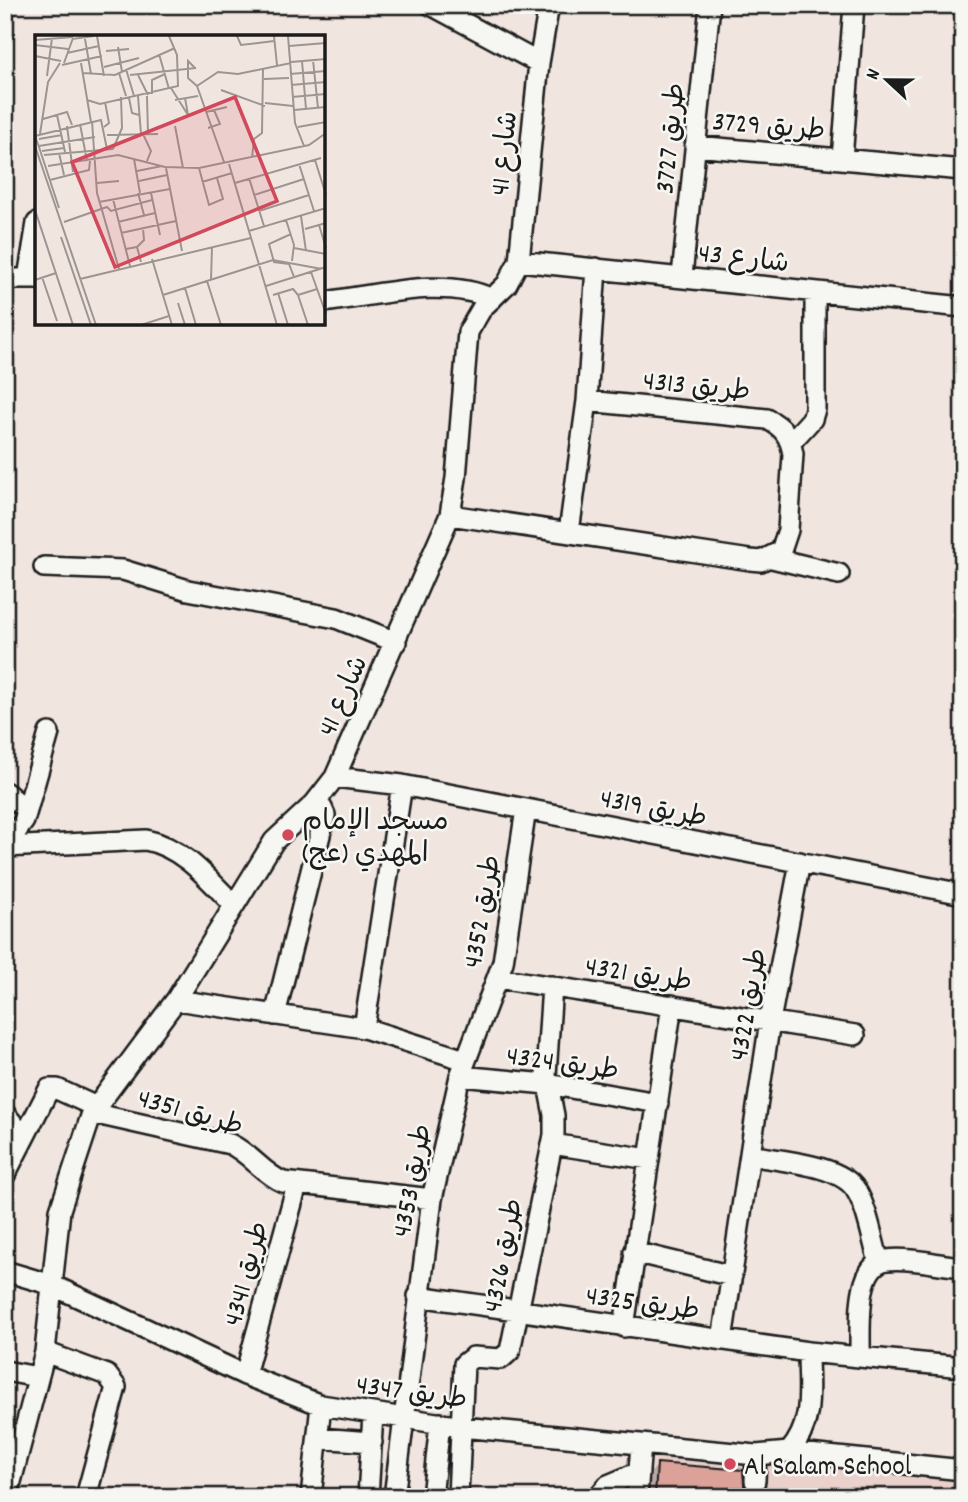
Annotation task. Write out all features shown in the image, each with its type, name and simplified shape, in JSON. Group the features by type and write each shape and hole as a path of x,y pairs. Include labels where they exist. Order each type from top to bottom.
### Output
{"street":[{"path":"431,5 539,62"},
{"name":"شارع 41","path":"8,1497 46,1352 60,1210 94,1110 176,1000 274,841 314,804 335,777 450,515 456,478 465,345 474,319 507,284 519,261 539,62 549,5"},
{"name":"طريق 3727","path":"682,276 710,5"},
{"path":"842,159 854,5"},
{"name":"طريق 3729","path":"695,146 963,170"},
{"path":"5,279 32,278 35,245"},
{"name":"شارع 43","path":"519,261 963,307"},
{"path":"569,533 587,401 596,268"},
{"path":"326,302 450,287 479,292 492,299"},
{"path":"772,558 787,541 791,442 812,418 815,409 814,292"},
{"name":"طريق 4313","path":"587,401 767,419 778,424 791,442"},
{"path":"450,515 750,560 772,558 839,574"},
{"path":"44,567 123,570 188,590 336,618 396,642"},
{"path":"5,847 18,831 27,810 49,733"},
{"name":"طريق 4319","path":"335,777 402,785 963,894"},
{"path":"364,1028 402,785"},
{"path":"5,792 27,810"},
{"path":"275,1015 325,815 322,808 314,804"},
{"name":"طريق 4352","path":"462,1068 498,978 526,809"},
{"path":"5,847 138,840 162,843 189,861 234,905"},
{"name":"طريق 4322","path":"722,1340 770,1021 800,862"},
{"name":"طريق 4321","path":"498,978 855,1035"},
{"name":"طريق 4326","path":"458,1497 464,1363 473,1357 501,1359 508,1355 552,1144 554,1115 547,1084 552,986"},
{"path":"176,1000 364,1028 462,1068"},
{"path":"624,1327 672,1005"},
{"name":"طريق 4324","path":"462,1068 658,1102"},
{"name":"طريق 4353","path":"394,1497 432,1199 462,1068"},
{"name":"طريق 4351","path":"24,1137 49,1089 57,1089 94,1110 230,1144 246,1154 272,1178 297,1185 432,1199"},
{"path":"5,1114 24,1137 5,1175"},
{"path":"552,1144 649,1159"},
{"path":"750,1155 828,1170 850,1181 857,1192 879,1262"},
{"name":"طريق 4341","path":"245,1375 297,1185"},
{"path":"634,1252 732,1276"},
{"path":"860,1356 864,1282 872,1267 879,1262 895,1260 963,1267"},
{"name":"طريق 4347","path":"5,1271 52,1285 245,1375 321,1405 462,1427 756,1455 789,1451 963,1470"},
{"name":"طريق 4325","path":"418,1296 808,1352 963,1367"},
{"path":"46,1352 107,1375 116,1387 86,1497"},
{"path":"789,1451 802,1437 807,1422 808,1352"},
{"path":"5,1371 38,1377"},
{"path":"311,1497 321,1405"},
{"path":"368,1497 373,1413"},
{"path":"432,1497 440,1423"},
{"path":"318,1438 372,1442"},
{"path":"638,1497 641,1444"},
{"path":"755,1481 756,1455"},
{"path":"598,1497 608,1485 639,1472"}],"shaded area":[{"name":"Al Salam School","path":"654,1450 963,1477 963,1497 650,1497"}],"building":[{"path":"657,1463 743,1470 745,1497 655,1497"}],"place":[{"name":"مسجد الإمام المهدي (عج)","path":"288,835"},
{"name":"Al Salam School","path":"730,1464"}]}
